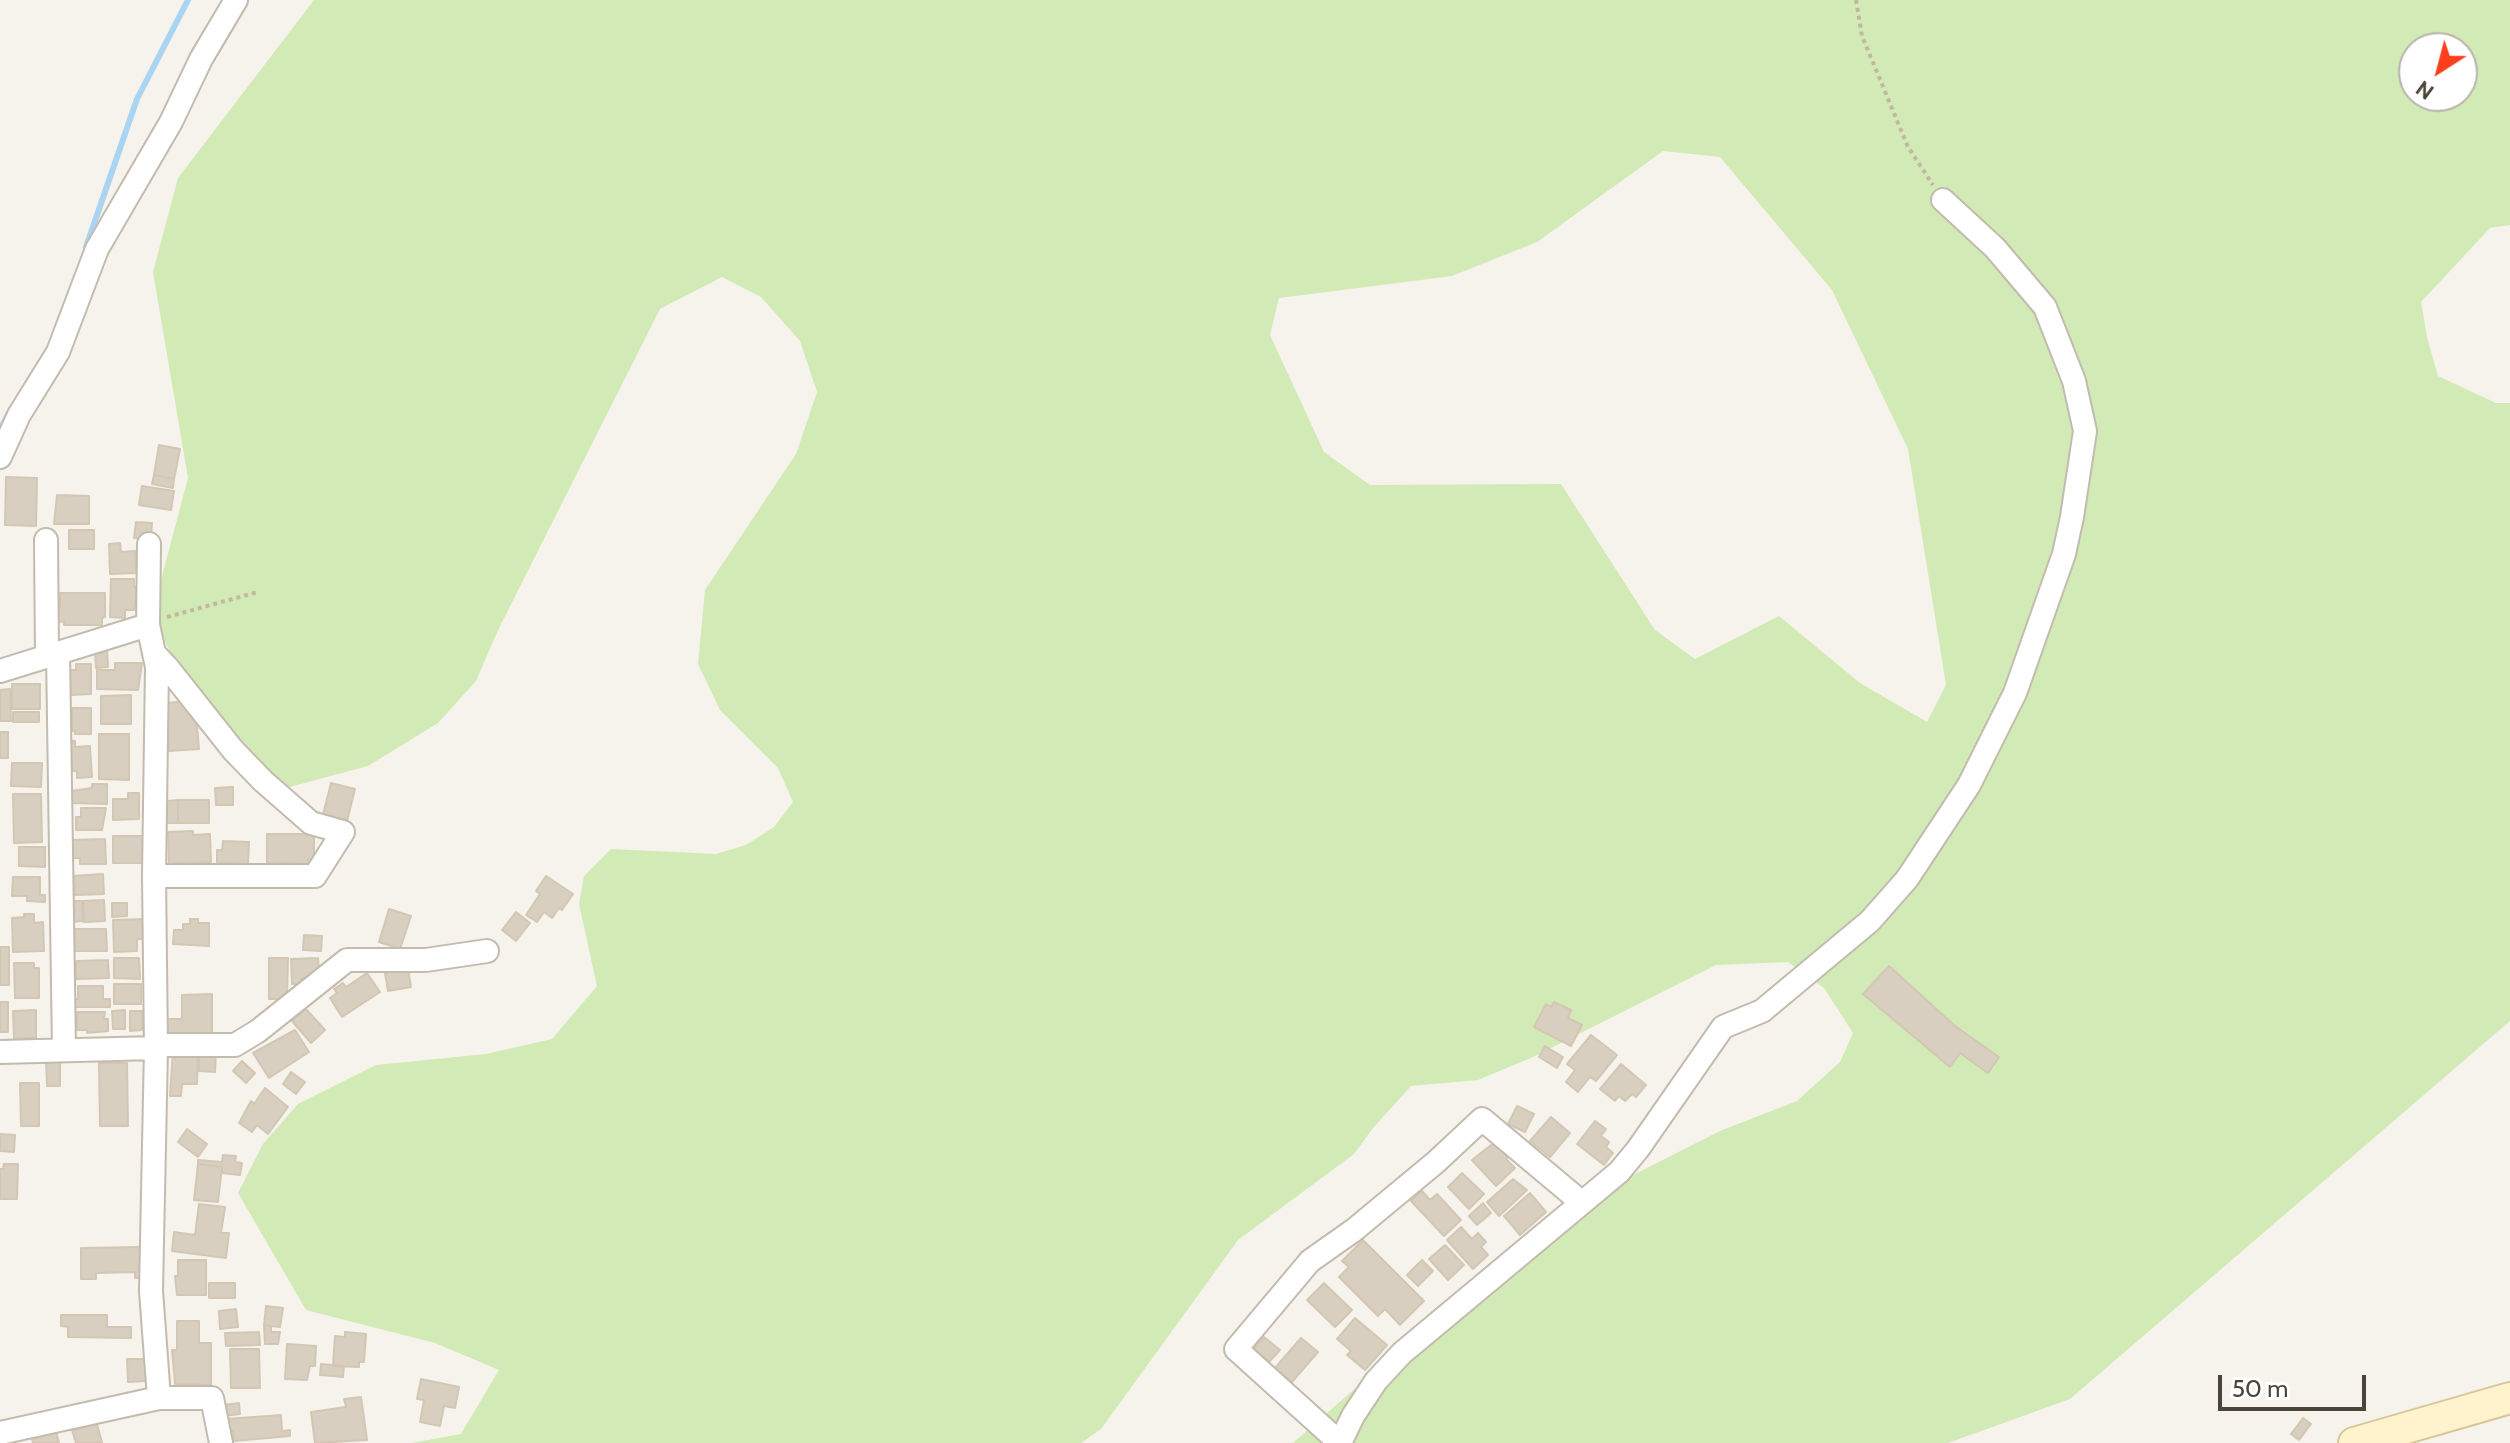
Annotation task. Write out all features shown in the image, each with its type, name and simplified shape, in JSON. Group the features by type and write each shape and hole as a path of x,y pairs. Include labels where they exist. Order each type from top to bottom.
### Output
{"main road":[{"path":"2354,1443 2510,1398"}],"street":[{"path":"0,457 19,415 58,352 97,249 171,122 201,59 236,0"},
{"path":"1581,1202 1482,1119 1354,1230 1310,1261 1236,1349 1340,1443 1376,1381 1402,1353 1619,1172 1723,1027 1762,1011 1870,921 1907,879 1969,785 2015,693 2064,554 2085,431 2074,381 2045,307 1995,248 1943,200"},
{"path":"46,540 64,1050"},
{"path":"149,544 148,623 157,667 154,876 156,1046 151,1291 159,1398"},
{"path":"0,671 148,623"},
{"path":"154,653 233,750 263,781 311,823 343,832 315,876 154,876"},
{"path":"0,1052 235,1045 269,1023 347,960 426,960 487,951"},
{"path":"0,1433 159,1398 212,1398 221,1443"}],"path":[{"path":"1856,0 1862,36 1908,147 1943,200"},
{"path":"148,623 258,592"}],"green space":[{"path":"314,0 2510,0 2510,225 2490,228 2421,302 2438,376 2496,403 2510,403 2510,1021 2070,1399 1948,1443 1293,1443 1550,1217 1720,1131 1797,1101 1840,1062 1853,1033 1824,988 1788,962 1716,965 1533,1057 1478,1080 1411,1086 1354,1154 1238,1240 1101,1429 1081,1443 412,1443 461,1434 499,1370 435,1343 306,1310 238,1193 263,1144 298,1104 376,1065 486,1054 552,1039 597,986 579,904 584,876 611,849 716,854 746,845 774,827 793,802 778,768 720,710 698,664 705,590 796,454 817,392 800,341 761,297 722,277 660,309 499,628 476,681 438,723 368,766 286,788 263,770 178,668 158,627 156,599 188,478 153,272 178,178","holes":["1663,151 1720,157 1832,290 1908,449 1946,685 1927,722 1860,683 1779,616 1695,659 1655,630 1561,484 1370,485 1324,452 1270,335 1279,298 1452,276 1537,242"]}],"building":[{"path":"159,445 180,449 174,479 154,475"},
{"path":"154,475 174,479 173,488 152,484"},
{"path":"6,477 37,478 36,526 5,525"},
{"path":"142,486 174,491 171,510 139,505"},
{"path":"57,495 89,496 89,524 54,524"},
{"path":"136,522 152,523 151,539 134,538"},
{"path":"69,530 94,530 94,549 69,549"},
{"path":"120,543 121,552 135,551 136,573 110,574 109,544"},
{"path":"111,579 134,579 134,587 138,587 134,610 125,610 125,618 110,617"},
{"path":"60,593 105,593 102,625 64,625 64,622 54,621 54,607 60,607"},
{"path":"107,649 108,667 96,668 95,652"},
{"path":"115,663 142,663 138,690 97,689 97,670 115,670"},
{"path":"76,664 91,664 91,694 70,695 69,670 76,670"},
{"path":"12,684 40,684 40,709 12,709"},
{"path":"10,689 11,721 0,721 0,690"},
{"path":"131,695 131,724 101,724 101,696"},
{"path":"188,701 196,714 199,749 169,751 166,703"},
{"path":"72,708 91,708 91,734 75,734 72,731"},
{"path":"13,712 39,712 39,722 13,722"},
{"path":"0,732 8,732 8,758 0,758"},
{"path":"99,734 129,734 129,780 99,779"},
{"path":"70,741 75,741 75,747 90,746 92,777 77,778 77,771 72,771"},
{"path":"12,763 42,763 41,787 11,786"},
{"path":"331,783 355,789 347,821 342,820 341,824 322,819"},
{"path":"92,784 107,784 107,804 70,803 71,791 92,788"},
{"path":"233,787 233,805 216,805 215,788"},
{"path":"128,793 139,793 139,819 113,820 113,799 128,799"},
{"path":"13,794 41,794 42,842 14,843"},
{"path":"178,800 178,823 167,823 167,801"},
{"path":"178,800 209,800 209,823 178,823"},
{"path":"81,808 106,808 102,830 76,830 76,817 81,817"},
{"path":"193,831 193,835 210,834 211,862 169,864 168,832"},
{"path":"267,834 314,834 314,859 308,859 308,864 267,863"},
{"path":"113,836 142,836 145,863 113,863"},
{"path":"105,839 106,864 80,864 80,858 72,858 71,840"},
{"path":"223,841 249,842 248,864 217,863 217,850 222,850"},
{"path":"19,847 45,847 45,867 19,866"},
{"path":"103,874 104,894 74,895 73,876"},
{"path":"546,876 573,894 552,918 544,912 537,922 526,915 540,894 536,891"},
{"path":"13,877 40,877 40,895 45,895 45,902 27,901 27,896 12,896"},
{"path":"104,900 105,921 84,922 83,901"},
{"path":"71,901 82,901 83,921 72,922"},
{"path":"112,903 127,903 127,916 112,917"},
{"path":"389,909 411,916 400,949 379,942"},
{"path":"516,912 530,923 516,941 502,930"},
{"path":"24,914 34,914 34,923 43,922 44,951 13,952 12,918 24,917"},
{"path":"145,919 145,939 137,939 137,951 114,952 113,920"},
{"path":"190,919 209,923 209,946 173,944 174,930 183,930 183,924 190,924"},
{"path":"74,929 106,929 107,951 74,951"},
{"path":"304,935 322,936 321,951 303,950"},
{"path":"0,947 9,947 9,985 0,985"},
{"path":"114,958 139,958 140,979 114,978"},
{"path":"269,958 288,958 287,999 269,999"},
{"path":"318,958 319,972 314,972 314,977 302,978 303,984 292,984 291,959"},
{"path":"108,960 109,978 76,979 76,961"},
{"path":"14,963 34,963 34,968 39,968 39,998 15,998"},
{"path":"1889,966 1955,1026 1999,1057 1988,1073 1960,1053 1950,1067 1863,994"},
{"path":"408,969 411,987 388,991 385,973"},
{"path":"367,973 380,992 342,1017 330,998 337,993 334,989 343,983 346,987"},
{"path":"114,984 141,984 141,1004 114,1004"},
{"path":"78,986 103,986 103,999 110,999 110,1007 73,1007 73,999 78,999"},
{"path":"212,994 212,1035 166,1036 165,1019 182,1019 182,995"},
{"path":"0,1002 8,1002 8,1032 0,1032"},
{"path":"1554,1002 1571,1010 1568,1018 1582,1025 1571,1046 1534,1027 1546,1004 1551,1007"},
{"path":"306,1009 325,1030 311,1043 292,1021"},
{"path":"36,1010 36,1038 14,1038 13,1011"},
{"path":"125,1010 125,1029 113,1029 112,1011"},
{"path":"130,1011 142,1011 142,1030 130,1031"},
{"path":"77,1012 105,1012 108,1031 87,1033 87,1030 77,1030"},
{"path":"295,1030 309,1052 269,1078 253,1053"},
{"path":"1591,1035 1617,1055 1596,1081 1590,1077 1578,1092 1566,1082 1575,1070 1567,1064"},
{"path":"1545,1046 1563,1057 1557,1068 1539,1057"},
{"path":"173,1051 198,1052 197,1084 182,1084 181,1096 170,1096"},
{"path":"199,1051 216,1051 215,1072 199,1071"},
{"path":"46,1061 60,1061 60,1086 47,1086"},
{"path":"242,1061 255,1073 246,1083 233,1071"},
{"path":"99,1063 127,1063 128,1126 100,1126"},
{"path":"1621,1064 1646,1085 1636,1097 1632,1094 1625,1101 1619,1096 1615,1101 1600,1089"},
{"path":"291,1072 305,1082 296,1094 283,1084"},
{"path":"20,1083 39,1083 39,1126 21,1126"},
{"path":"265,1088 288,1107 268,1134 257,1125 252,1132 239,1123 251,1101 254,1104"},
{"path":"1517,1106 1534,1114 1525,1132 1508,1124"},
{"path":"1551,1117 1570,1133 1550,1157 1530,1141"},
{"path":"1595,1121 1606,1129 1601,1136 1609,1142 1606,1147 1613,1153 1604,1165 1577,1144"},
{"path":"187,1129 207,1144 198,1157 178,1142"},
{"path":"0,1134 15,1135 14,1152 0,1151"},
{"path":"1495,1142 1510,1155 1506,1159 1515,1168 1496,1186 1472,1160"},
{"path":"223,1155 236,1156 235,1162 242,1163 240,1175 222,1173 222,1167 198,1164 198,1160 222,1162"},
{"path":"4,1164 18,1164 17,1199 0,1199 0,1169"},
{"path":"198,1164 222,1167 218,1202 194,1200"},
{"path":"1462,1173 1484,1194 1469,1209 1448,1187"},
{"path":"1513,1179 1527,1190 1499,1216 1487,1202"},
{"path":"1422,1191 1430,1200 1437,1194 1461,1220 1444,1236 1411,1201"},
{"path":"1530,1193 1546,1212 1520,1235 1504,1216"},
{"path":"1483,1203 1491,1213 1477,1225 1469,1216"},
{"path":"199,1204 225,1207 221,1233 229,1233 226,1258 172,1251 174,1232 195,1235"},
{"path":"1461,1227 1472,1239 1478,1233 1486,1242 1481,1247 1488,1255 1473,1269 1447,1240"},
{"path":"1363,1240 1424,1301 1400,1325 1385,1309 1378,1316 1339,1277 1349,1267 1342,1261"},
{"path":"1445,1245 1464,1265 1448,1280 1429,1259"},
{"path":"141,1247 141,1278 135,1278 135,1272 96,1273 96,1279 81,1279 81,1248"},
{"path":"178,1260 206,1260 206,1295 177,1295 175,1276 178,1276"},
{"path":"1422,1260 1433,1271 1418,1286 1407,1275"},
{"path":"209,1283 235,1283 235,1298 209,1298"},
{"path":"1324,1283 1352,1310 1335,1327 1307,1300"},
{"path":"266,1306 283,1308 280,1327 264,1325"},
{"path":"236,1309 238,1327 220,1329 219,1311"},
{"path":"61,1315 107,1315 107,1327 131,1327 131,1338 68,1337 68,1327 61,1326"},
{"path":"1355,1318 1387,1345 1365,1370 1347,1355 1351,1351 1337,1339"},
{"path":"177,1321 199,1321 199,1343 211,1343 211,1385 175,1384 172,1350 177,1350"},
{"path":"264,1325 271,1326 271,1332 280,1332 278,1344 265,1344"},
{"path":"259,1332 260,1345 226,1346 225,1333"},
{"path":"345,1332 366,1334 364,1362 359,1362 359,1367 333,1366 335,1336 345,1337"},
{"path":"1264,1337 1280,1350 1269,1362 1254,1349"},
{"path":"1301,1338 1318,1352 1292,1382 1275,1368"},
{"path":"287,1344 316,1346 315,1366 310,1366 307,1380 285,1379"},
{"path":"230,1349 259,1349 260,1388 231,1388"},
{"path":"127,1359 146,1359 147,1381 128,1382"},
{"path":"321,1364 344,1366 343,1377 320,1375"},
{"path":"421,1379 459,1387 455,1408 444,1406 440,1426 420,1422 424,1400 417,1399"},
{"path":"361,1397 367,1440 315,1443 311,1412 346,1407 344,1399"},
{"path":"239,1403 240,1414 224,1416 223,1405"},
{"path":"281,1415 282,1431 290,1430 290,1436 234,1441 233,1431 227,1431 226,1419"},
{"path":"2303,1418 2311,1424 2299,1440 2291,1434"},
{"path":"97,1424 102,1443 76,1443 72,1430"},
{"path":"56,1432 59,1443 33,1443 32,1439"}],"waterway":[{"path":"86,247 137,99 188,0"},
{"path":"0,430 11,409"}]}
